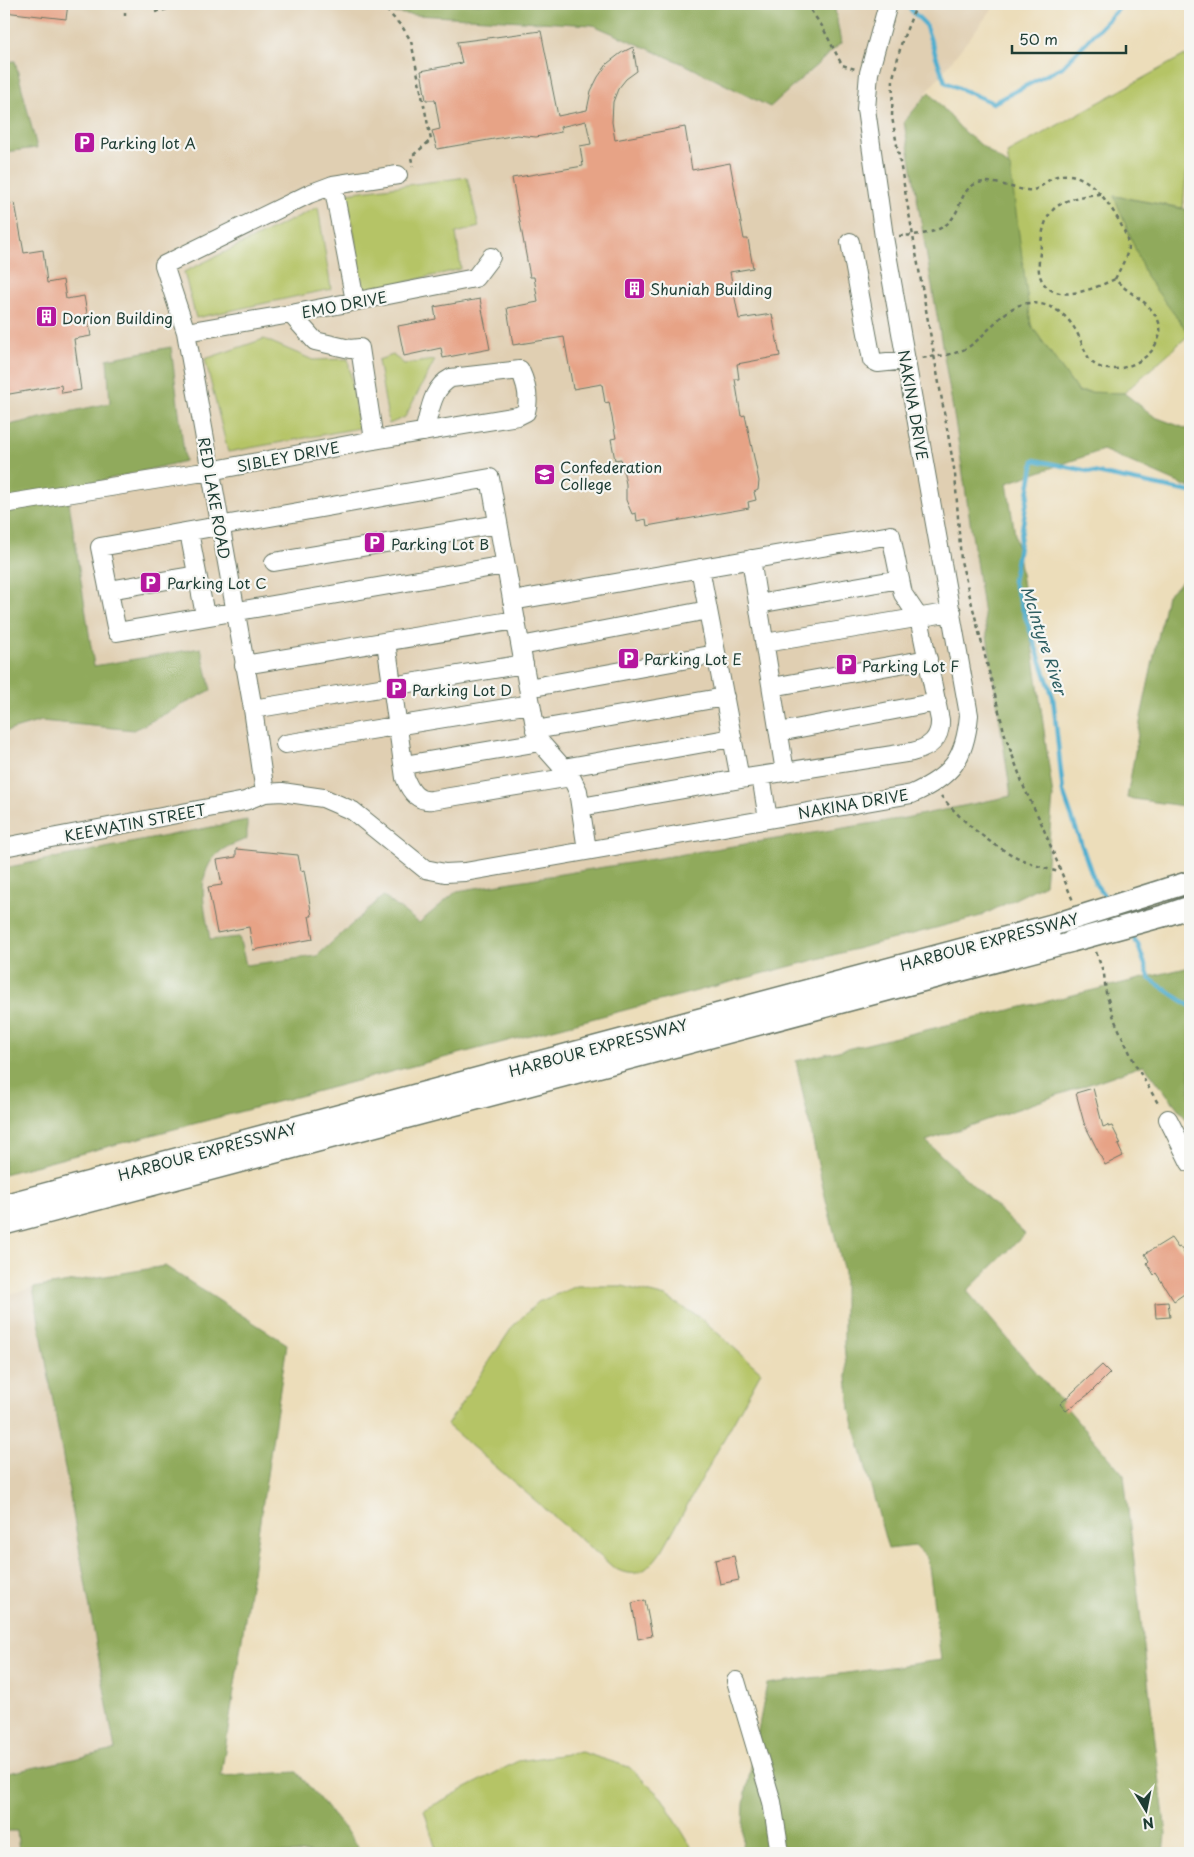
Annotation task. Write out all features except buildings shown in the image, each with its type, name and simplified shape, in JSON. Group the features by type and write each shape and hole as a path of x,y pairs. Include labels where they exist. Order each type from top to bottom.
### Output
{"main road":[{"name":"HARBOUR EXPRESSWAY","path":"4,1205 1056,924 1190,882"},
{"name":"HARBOUR EXPRESSWAY","path":"4,1224 1072,941 1190,907"}],"street":[{"name":"NAKINA DRIVE","path":"265,793 282,792 315,797 338,804 353,811 425,869 444,873 465,872 912,794 932,785 946,775 959,758 967,736 969,715 884,237 866,109 869,74 888,4"},
{"path":"355,301 333,185 406,174"},
{"name":"RED LAKE ROAD","path":"265,793 253,708 234,610 186,332 164,265 309,194 333,185"},
{"path":"850,242 872,360 884,363 906,360"},
{"name":"EMO DRIVE","path":"186,332 291,314 475,278 491,257"},
{"path":"291,314 315,341 350,349 360,348 374,440"},
{"name":"SIBLEY DRIVE","path":"4,504 210,471 374,440 424,432 518,416 526,412 528,403 524,379 520,370 451,378 442,382 436,392 424,432"},
{"path":"505,565 234,610 117,632 100,547 490,478 529,696 538,736 567,772 578,791 587,850"},
{"path":"274,562 498,524"},
{"path":"189,532 205,616"},
{"path":"512,601 891,535 903,594 919,618 940,720 940,730 934,741 922,750 581,807"},
{"path":"751,559 785,772"},
{"path":"700,568 740,779"},
{"path":"108,590 197,575"},
{"path":"758,604 900,579"},
{"path":"520,646 708,610"},
{"path":"764,643 952,612"},
{"path":"244,665 516,620"},
{"path":"386,642 406,778 410,789 418,797 426,801 732,738"},
{"path":"285,744 399,725 716,654"},
{"path":"772,687 928,659"},
{"path":"253,708 524,664"},
{"path":"404,766 724,697"},
{"path":"779,732 937,702"},
{"path":"761,776 768,819"},
{"name":"KEEWATIN STREET","path":"4,847 245,801 265,793"},
{"path":"1168,1119 1190,1163"},
{"path":"736,1681 772,1802 780,1853"}],"path":[{"path":"125,4 125,17"},
{"path":"155,12 189,4"},
{"path":"381,4 403,28 413,46 431,140 411,157 406,174"},
{"path":"806,4 822,26 842,65 869,74 893,78"},
{"path":"917,4 902,41 893,78 892,118 954,474 961,562 1005,735 1025,790 1040,820 1073,901"},
{"path":"884,237 934,231 947,224 954,218 964,193 978,183 991,183 1032,190 1040,188 1056,176 1082,178 1100,194 1113,211 1128,242 1128,251 1115,279 1084,291 1070,294 1052,289 1045,284 1041,277 1039,269 1042,235 1045,224 1055,208 1079,196 1100,194"},
{"path":"906,360 966,349 1009,309 1019,304 1032,303 1046,305 1061,312 1070,320 1087,354 1096,365 1115,369 1134,365 1146,358 1153,350 1161,334 1160,325 1148,305 1115,279"},
{"path":"932,785 972,827 998,847 1040,868 1061,873"},
{"path":"1096,952 1104,974 1106,993 1115,1021 1136,1066 1168,1119"}],"shaded area":[{"name":"Confederation College","path":"4,4 996,4 904,122 956,427 1012,796 905,818 457,891 419,923 383,896 317,956 246,965 210,941 202,886 207,866 222,849 247,839 247,820 4,868 4,732 41,721 134,730 201,648 94,666 67,489 110,403 4,426 4,152 37,148 15,61 4,62"},
{"path":"33,1288 115,1750 4,1774 4,1295"},
{"path":"17,1830 19,1853 4,1853 4,1831"}],"green space":[{"path":"296,4 834,4 841,43 770,107 686,65 593,25 416,15"},
{"path":"1185,55 1190,65 1190,136 1183,208 1115,196 1147,278 1190,334 1124,393 1078,392 1031,325 1007,153"},
{"path":"15,61 37,148 4,152 4,62"},
{"path":"929,92 964,132 1010,167 1031,325 1078,392 1124,393 1155,417 1190,430 1190,488 1103,450 1007,483 1053,797 1045,884 981,916 4,1174 4,868 247,820 247,839 225,848 213,859 207,869 203,892 210,940 239,937 246,965 317,956 383,896 419,923 457,891 905,818 1011,796 956,427 904,122"},
{"path":"467,177 479,227 456,233 461,269 364,292 347,193"},
{"path":"1114,196 1190,210 1190,335 1147,278"},
{"path":"318,207 331,289 196,318 184,272"},
{"path":"264,339 313,360 348,359 359,428 228,452 205,359"},
{"path":"171,347 185,461 67,489 94,666 201,648 211,690 134,730 41,721 4,732 4,426 110,403 107,359"},
{"path":"393,355 404,364 435,360 405,417 389,424 378,360"},
{"path":"1190,574 1190,807 1127,798 1141,717 1167,595"},
{"path":"1190,967 1190,1124 1144,1065 926,1141 1025,1234 967,1291 1124,1475 1166,1834 1164,1853 742,1853 744,1803 767,1684 941,1660 928,1559 915,1546 888,1549 850,1410 844,1344 844,1272 823,1188 796,1061"},
{"path":"165,1266 287,1344 221,1776 297,1772 352,1838 360,1853 19,1853 17,1831 4,1831 4,1774 115,1750 33,1288"},
{"path":"577,1286 622,1286 666,1297 702,1319 761,1372 663,1549 648,1567 636,1573 622,1572 614,1568 447,1425 513,1326 538,1302"},
{"path":"581,1752 629,1767 662,1798 695,1853 437,1853 424,1810 518,1761"}],"waterway":[{"name":"McIntyre River","path":"905,4 925,24 945,82 993,103 1062,67 1123,4"},
{"name":"McIntyre River","path":"1109,902 1095,883 1063,792 1053,697 1013,581 1034,460 1190,492"},
{"name":"McIntyre River","path":"1129,931 1138,945 1150,979 1190,1006"}],"place":[{"name":"Parking lot A","path":"84,142"},
{"name":"Shuniah Building","path":"634,288"},
{"name":"Dorion Building","path":"46,317"},
{"name":"Confederation College","path":"544,475"},
{"name":"Parking Lot B","path":"375,543"},
{"name":"Parking Lot C","path":"151,582"},
{"name":"Parking Lot E","path":"628,658"},
{"name":"Parking Lot F","path":"846,665"},
{"name":"Parking Lot D","path":"396,689"}]}
